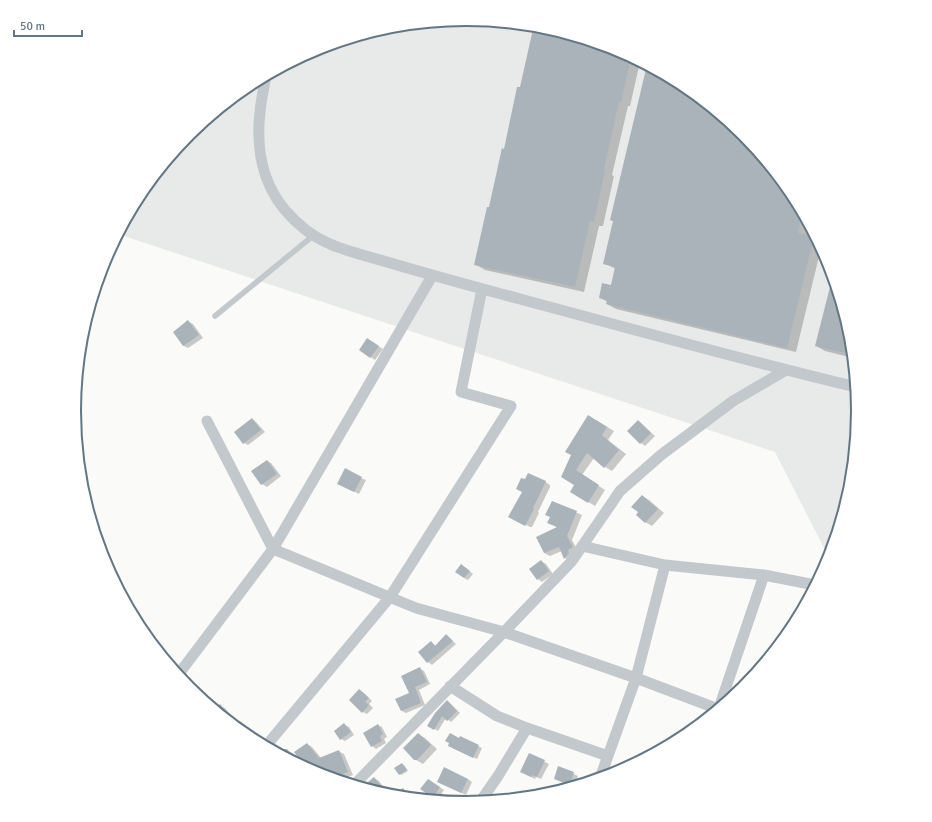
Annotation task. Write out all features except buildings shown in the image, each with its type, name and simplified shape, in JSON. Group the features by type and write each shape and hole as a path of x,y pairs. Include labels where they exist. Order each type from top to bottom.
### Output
{"street":[{"path":"265,84 260,111 259,146 262,166 269,184 277,199 286,211 299,224 328,243 343,250 432,276 850,386"},
{"path":"182,670 273,548 432,276"},
{"path":"269,742 390,597 511,406 461,392 482,289"},
{"path":"358,781 572,561 620,491 661,455 733,401 786,370"},
{"path":"207,421 273,548 416,608 504,632 713,706"},
{"path":"582,546 665,565 764,575 809,584"},
{"path":"603,771 636,678 665,565"},
{"path":"721,699 764,575"},
{"path":"450,686 497,716 608,756"},
{"path":"485,795 527,728"}],"lane":[{"path":"215,316 314,235"}],"shaded area":[{"path":"466,26 516,29 541,33 590,46 613,55 658,78 680,91 720,122 755,157 786,197 822,264 831,287 844,336 848,361 851,411 848,461 844,486 831,535 825,550 775,452 124,236 146,197 161,177 177,157 212,122 252,91 319,55 342,46 391,33 416,29"}]}
